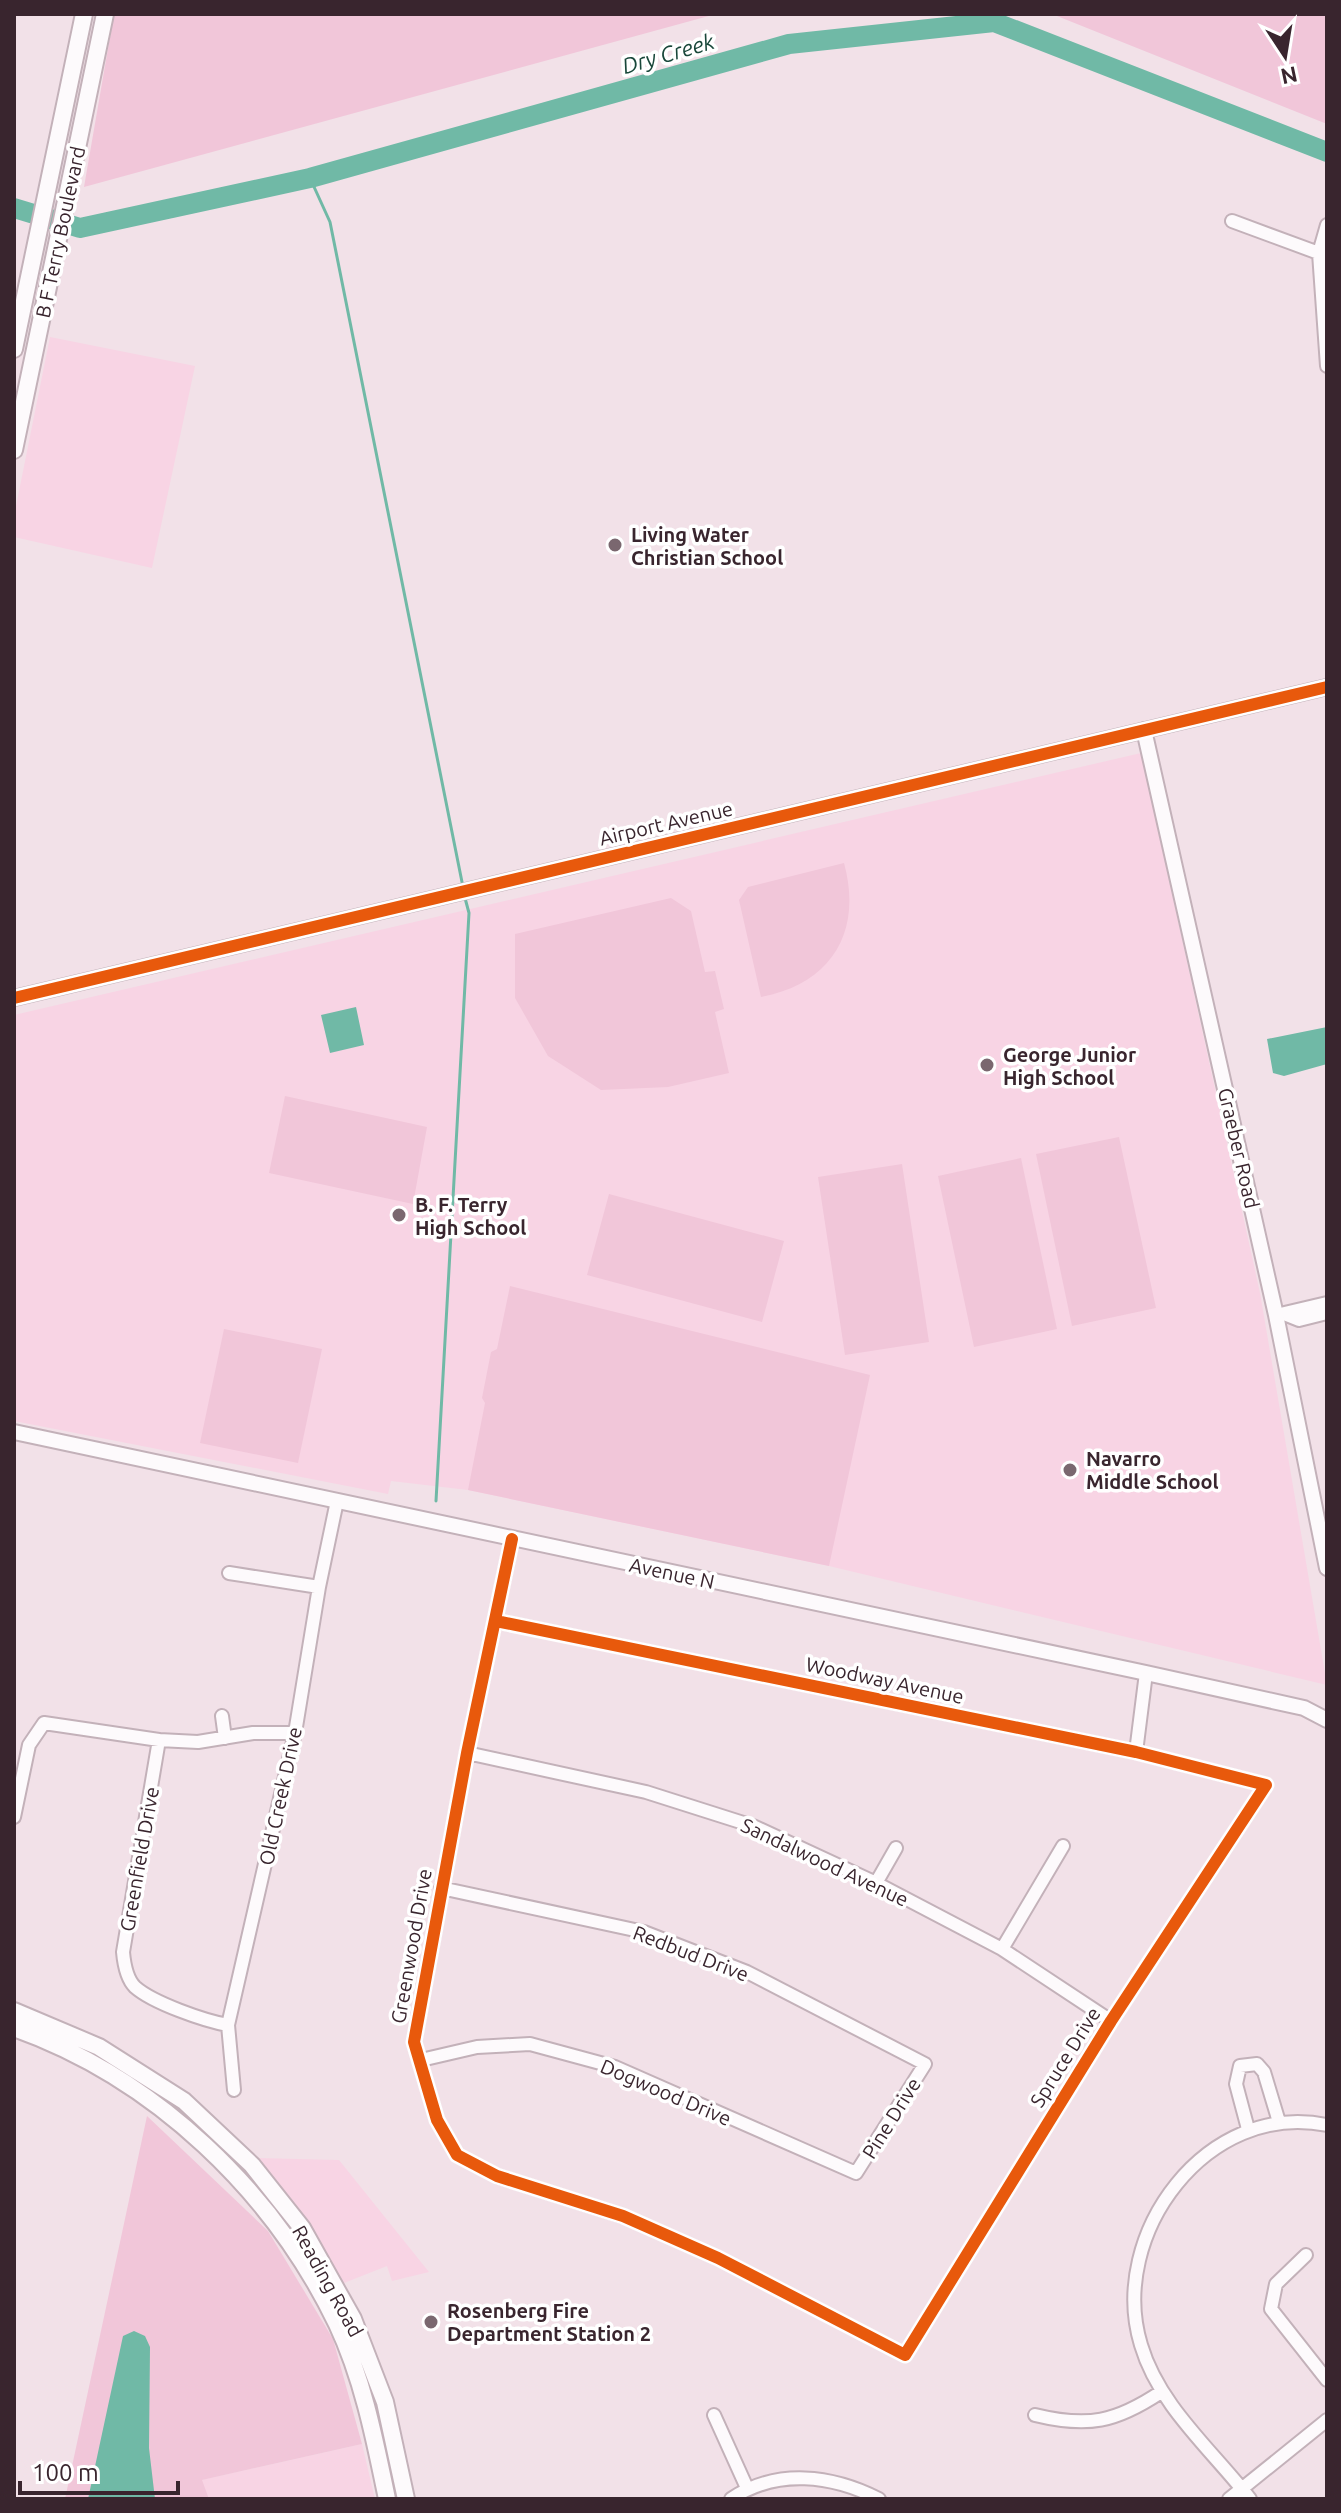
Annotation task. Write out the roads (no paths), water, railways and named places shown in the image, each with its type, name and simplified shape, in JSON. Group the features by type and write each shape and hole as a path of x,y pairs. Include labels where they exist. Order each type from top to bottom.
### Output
{"main road":[{"name":"B F Terry Boulevard","path":"14,349 84,14"},
{"name":"B F Terry Boulevard","path":"14,450 105,14"},
{"name":"Reading Road","path":"14,2011 99,2047 184,2101 252,2165 302,2228 353,2319 385,2402 406,2499"},
{"name":"Reading Road","path":"14,2028 71,2053 146,2098 231,2170 268,2212 338,2326 359,2381 387,2499"},
{"path":"382,2473 399,2469"}],"street":[{"path":"1232,221 1323,255"},
{"path":"1327,225 1323,255 1327,366"},
{"name":"Airport Avenue","path":"14,998 1327,687"},
{"name":"Graeber Road","path":"1144,730 1280,1315 1327,1568"},
{"path":"1280,1315 1327,1303"},
{"path":"1280,1315 1299,1320 1327,1313"},
{"name":"Avenue N","path":"14,1432 1146,1673 1304,1708 1327,1720"},
{"name":"Old Creek Drive","path":"234,2090 228,2025 295,1733 337,1501"},
{"name":"Greenwood Drive","path":"512,1539 467,1753 414,2042 437,2120 457,2155 497,2176 623,2216 718,2258 905,2355"},
{"path":"229,1573 319,1587"},
{"name":"Woodway Avenue","path":"496,1621 1136,1752 1266,1785"},
{"path":"1136,1752 1146,1673"},
{"path":"222,1716 225,1738"},
{"path":"14,1817 29,1745 44,1723 159,1740 198,1742 253,1733 295,1733"},
{"name":"Greenfield Drive","path":"159,1740 123,1952 135,1987 200,2020 228,2025"},
{"name":"Sandalwood Avenue","path":"467,1753 646,1792 753,1826 876,1883 1002,1949 1111,2021"},
{"name":"Spruce Drive","path":"905,2355 1111,2021 1266,1785"},
{"path":"1002,1949 1063,1846"},
{"path":"876,1883 896,1848"},
{"name":"Redbud Drive","path":"441,1888 644,1932 747,1972 925,2064"},
{"name":"Dogwood Drive","path":"421,2060 477,2047 530,2044 573,2055 615,2067 856,2173"},
{"path":"1248,2129 1236,2084 1240,2066 1247,2063 1257,2064 1264,2072 1279,2122"},
{"name":"Pine Drive","path":"856,2173 925,2064"},
{"path":"1246,2494 1161,2392 1141,2348 1135,2322 1134,2295 1143,2245 1154,2219 1201,2157 1248,2129 1279,2122 1327,2125"},
{"path":"1306,2255 1276,2284 1271,2309 1327,2380"},
{"path":"1035,2415 1062,2422 1105,2421 1161,2392"},
{"path":"714,2415 747,2488"},
{"path":"1229,2499 1246,2494 1327,2420"},
{"path":"731,2499 747,2488 794,2477 822,2478 856,2487 879,2499"}],"waterway":[{"name":"Dry Creek","path":"14,208 80,228 310,178 789,44 994,22 1327,152"},
{"path":"310,178 330,222 463,887"},
{"path":"436,1501 469,913 465,898"}],"place":[{"name":"Living Water Christian School","path":"615,545"},
{"name":"George Junior High School","path":"987,1065"},
{"name":"B. F. Terry High School","path":"399,1215"},
{"name":"Navarro Middle School","path":"1070,1470"},
{"name":"Rosenberg Fire Department Station 2","path":"431,2322"}]}
